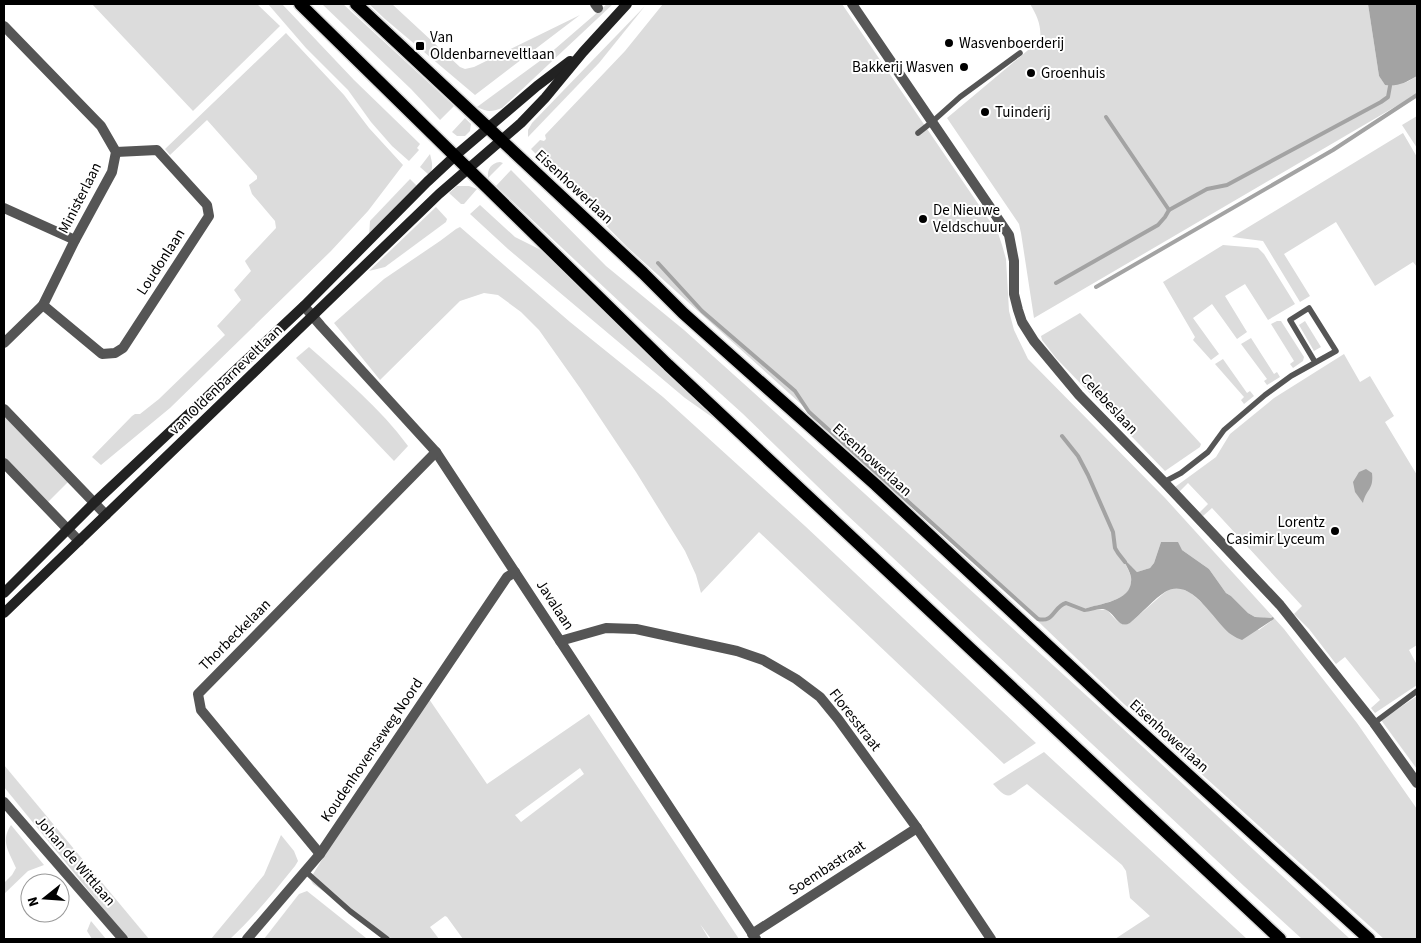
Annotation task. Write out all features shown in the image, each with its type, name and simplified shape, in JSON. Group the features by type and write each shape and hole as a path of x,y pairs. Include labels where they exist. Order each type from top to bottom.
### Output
{"main road":[{"path":"300,4 668,365 1280,939"},
{"name":"Eisenhowerlaan","path":"356,4 683,313 876,485 1118,712 1369,939"},
{"path":"583,52 627,4"},
{"name":"van Oldenbarneveltlaan","path":"4,593 94,503 304,306 427,182 537,86 583,52"},
{"name":"van Oldenbarneveltlaan","path":"4,613 434,199 546,98 583,52"}],"street":[{"name":"Celebeslaan","path":"852,4 1009,235 1014,261 1014,294 1022,322 1034,341 1079,395 1280,605 1374,723 1417,783"},
{"name":"Ministerlaan","path":"4,26 101,126 116,152 112,172 75,240 44,305 4,343"},
{"name":"Loudonlaan","path":"44,305 102,354 115,353 123,348 209,216 207,205 157,150 116,152"},
{"path":"4,208 75,240"},
{"name":"Javalaan","path":"304,306 436,452 754,936"},
{"path":"4,409 106,515"},
{"name":"Thorbeckelaan","path":"320,854 201,710 198,694 436,452"},
{"path":"4,464 79,541"},
{"name":"Koudenhovenseweg Noord","path":"246,939 320,854 507,577 515,572"},
{"name":"Floresstraat","path":"560,641 606,628 636,628 737,651 763,660 796,678 820,697 838,719 917,828 991,939"},
{"name":"Johan de Wittlaan","path":"4,802 123,939"},
{"name":"Soembastraat","path":"754,936 917,828"}],"lane":[{"path":"918,132 960,97 1020,53"},
{"path":"1164,482 1208,452 1224,430 1260,399 1291,376 1336,351 1309,308 1290,320 1315,362"},
{"path":"1374,723 1417,691"},
{"path":"305,871 350,911 387,939"}],"shaded area":[{"path":"92,4 257,4 280,26 193,111"},
{"path":"268,4 282,4 354,80 420,144 417,148 419,150 409,161 392,146 371,122 348,90 306,48"},
{"path":"322,4 343,4 454,106 440,120 411,89"},
{"path":"369,4 392,4 460,67 465,69 474,67 580,15 475,95"},
{"path":"607,4 613,4 502,108 489,111 477,107 548,55"},
{"path":"663,4 842,4 998,233 1006,259 1009,311 1014,330 1028,359 1165,498 1284,629 1357,723 1417,809 1417,939 1384,939 1124,704 912,504 627,247 531,149 540,140 544,141 546,139 545,135 625,51","holes":["1161,542 1182,550 1209,569 1226,593 1248,613 1255,617 1274,619 1259,630 1202,603 1191,593 1180,588 1172,588 1164,593 1130,623 1126,624 1117,621 1107,610 1084,609 1115,600 1128,591 1131,585 1131,577 1125,562 1137,572 1150,568 1154,563"]},
{"path":"1030,4 1368,4 1379,76 1385,85 1407,82 1417,76 1417,94 1034,318 1019,224 947,118 1040,40 1038,21"},
{"path":"1368,4 1417,4 1417,76 1402,84 1385,85 1379,76"},
{"path":"645,6 599,63 528,137 528,130 532,123"},
{"path":"286,33 344,95 369,128 403,165 368,211 331,251 170,408 101,465 92,457 132,416 140,414 159,399 225,335 217,326 241,300 234,290 251,271 245,261 276,228 275,221 252,194 249,185 257,179 257,176 207,120 170,155 165,149"},
{"path":"1417,116 1417,148 1402,125"},
{"path":"465,118 471,124 470,131 465,136 457,136 452,132"},
{"path":"1403,133 1417,157 1417,267 1413,262 1375,286 1336,222 1284,254 1310,296 1300,302 1263,241 1232,237"},
{"path":"430,154 432,167 429,175 420,167"},
{"path":"500,162 503,163 488,178 490,167"},
{"path":"511,170 606,266 684,330 753,392 1144,748 1350,939 1302,939 1244,886 846,514 742,413 639,320 496,186"},
{"path":"410,179 418,187 369,237 370,221"},
{"path":"457,186 469,186 477,189 464,204 461,204 449,193"},
{"path":"480,205 515,237 543,251 722,424 685,398 508,249 470,214"},
{"path":"436,207 447,219 446,222 385,267 369,271"},
{"path":"460,227 570,322 663,397 805,526 1036,743 1004,764 759,532 701,593 696,575 685,551 636,472 580,388 539,330 521,312 498,295 484,293 460,301 380,380 334,323 384,279"},
{"path":"1223,245 1258,248 1264,254 1295,304 1268,320 1245,284 1225,296 1247,332 1237,339 1212,304 1193,318 1219,354 1211,360 1193,340 1195,337 1163,282"},
{"path":"1080,313 1201,444 1200,447 1165,471 1056,358 1041,336"},
{"path":"1281,321 1304,357 1303,361 1293,368 1290,364 1294,361 1271,324"},
{"path":"1305,321 1321,347 1314,351 1299,325"},
{"path":"1251,338 1274,374 1277,372 1280,377 1267,385 1264,381 1267,379 1241,344"},
{"path":"309,347 374,406 408,446 394,461 296,358"},
{"path":"1344,354 1360,382 1370,376 1394,416 1385,422 1417,475 1417,645 1409,650 1417,665 1417,685 1375,713 1371,708 1380,700 1345,657 1336,664 1309,629 1294,614 1302,606 1212,508 1203,516 1199,513 1208,504 1188,483 1179,492 1175,487 1216,457 1230,434 1274,398"},
{"path":"1223,359 1247,393 1250,391 1254,396 1244,404 1241,400 1244,397 1215,364"},
{"path":"4,416 68,482 46,504 4,463"},
{"path":"1366,469 1372,473 1372,479 1371,486 1363,503 1355,492 1353,482 1359,472"},
{"path":"1161,542 1178,542 1182,550 1209,569 1226,593 1248,613 1255,617 1273,617 1274,619 1242,640 1225,629 1193,595 1175,588 1161,595 1130,623 1120,623 1111,613 1105,610 1099,609 1084,612 1084,609 1122,597 1127,592 1131,577 1125,563 1126,561 1137,572 1150,568 1154,563"},
{"path":"1417,696 1417,769 1381,720"},
{"path":"429,699 487,784 589,714 739,939 711,939 700,924 709,939 463,939 445,916 430,927 439,939 392,939 313,884 310,879 348,818","holes":["580,768 584,774 521,822 515,815"]},
{"path":"1044,752 1247,939 1115,939 1150,916 1130,898 1126,871 1122,865 1027,784 1013,794 1006,795 993,784"},
{"path":"4,765 149,939 128,939 4,787"},
{"path":"11,825 44,865 26,873 20,873 20,879 4,894 4,883 16,868 6,842"},
{"path":"281,835 294,851 298,861 295,866 256,913 230,939 211,939 264,875"},
{"path":"307,891 366,939 264,939 299,894"},
{"path":"91,921 106,939 92,939 87,931"}],"waterway":[{"path":"1056,283 1158,225 1169,210 1207,189 1227,185 1381,102 1388,97 1390,86"},
{"path":"1096,287 1333,150 1417,95"},
{"path":"1106,117 1169,210"},
{"path":"658,263 702,311 795,391 809,412 1038,619 1047,619 1066,603 1084,610"},
{"path":"1062,436 1078,456 1088,475 1113,532 1115,548 1125,562"}],"place":[{"name":"Wasvenboerderij","path":"949,43"},
{"name":"Van Oldenbarneveltlaan","path":"420,46"},
{"name":"Bakkerij Wasven","path":"964,67"},
{"name":"Groenhuis","path":"1031,73"},
{"name":"Tuinderij","path":"985,112"},
{"name":"De Nieuwe Veldschuur","path":"923,219"},
{"name":"Lorentz Casimir Lyceum","path":"1335,531"}]}
